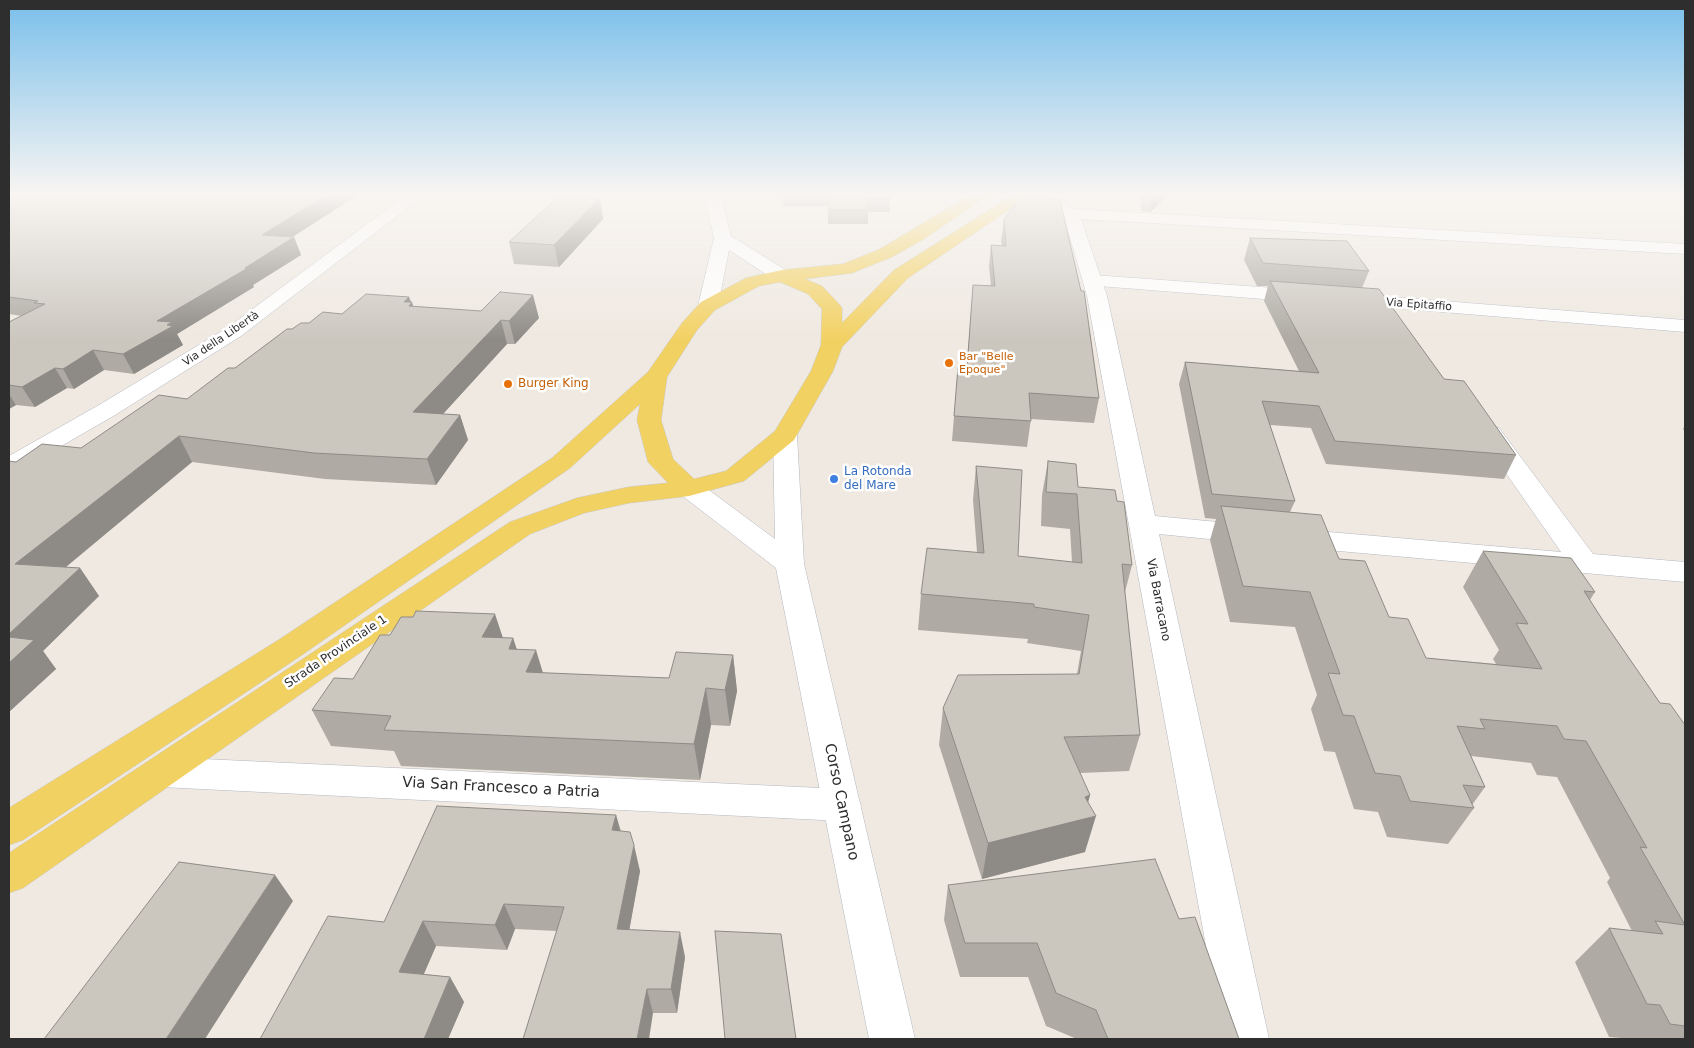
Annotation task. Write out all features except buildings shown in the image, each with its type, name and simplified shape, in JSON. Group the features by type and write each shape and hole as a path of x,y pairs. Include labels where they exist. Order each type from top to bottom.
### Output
{"main road":[{"path":"9,828 291,647 561,463 656,377 689,327 708,306 753,282 782,276 846,269 886,253 906,242"},
{"path":"832,345 901,274 950,242"},
{"path":"782,276 815,290 832,308 832,345 822,370 785,435"},
{"path":"656,377 650,420 661,462 688,488"},
{"name":"Strada Provinciale 1","path":"9,875 520,528 577,506 629,495 688,488 735,476 785,435"}],"street":[{"name":"Via della Libertà","path":"9,466 122,401 234,332 354,242"},
{"path":"708,306 722,242"},
{"path":"729,242 782,276"},
{"name":"Via Barracano","path":"1080,242 1095,289 1246,1039"},
{"path":"1547,242 1685,250"},
{"path":"1095,289 1313,305"},
{"name":"Via Epitaffio","path":"1685,326 1338,307 1685,340"},
{"path":"1476,414 1584,563"},
{"name":"Corso Campano","path":"785,435 790,564 892,1039"},
{"path":"688,488 790,564"},
{"path":"1143,524 1685,572"},
{"name":"Via San Francesco a Patria","path":"161,772 842,805"}],"place":[{"name":"Bar \"Belle Epoque\"","path":"949,363"},
{"name":"Burger King","path":"508,384"},
{"name":"La Rotonda del Mare","path":"834,479"}]}
